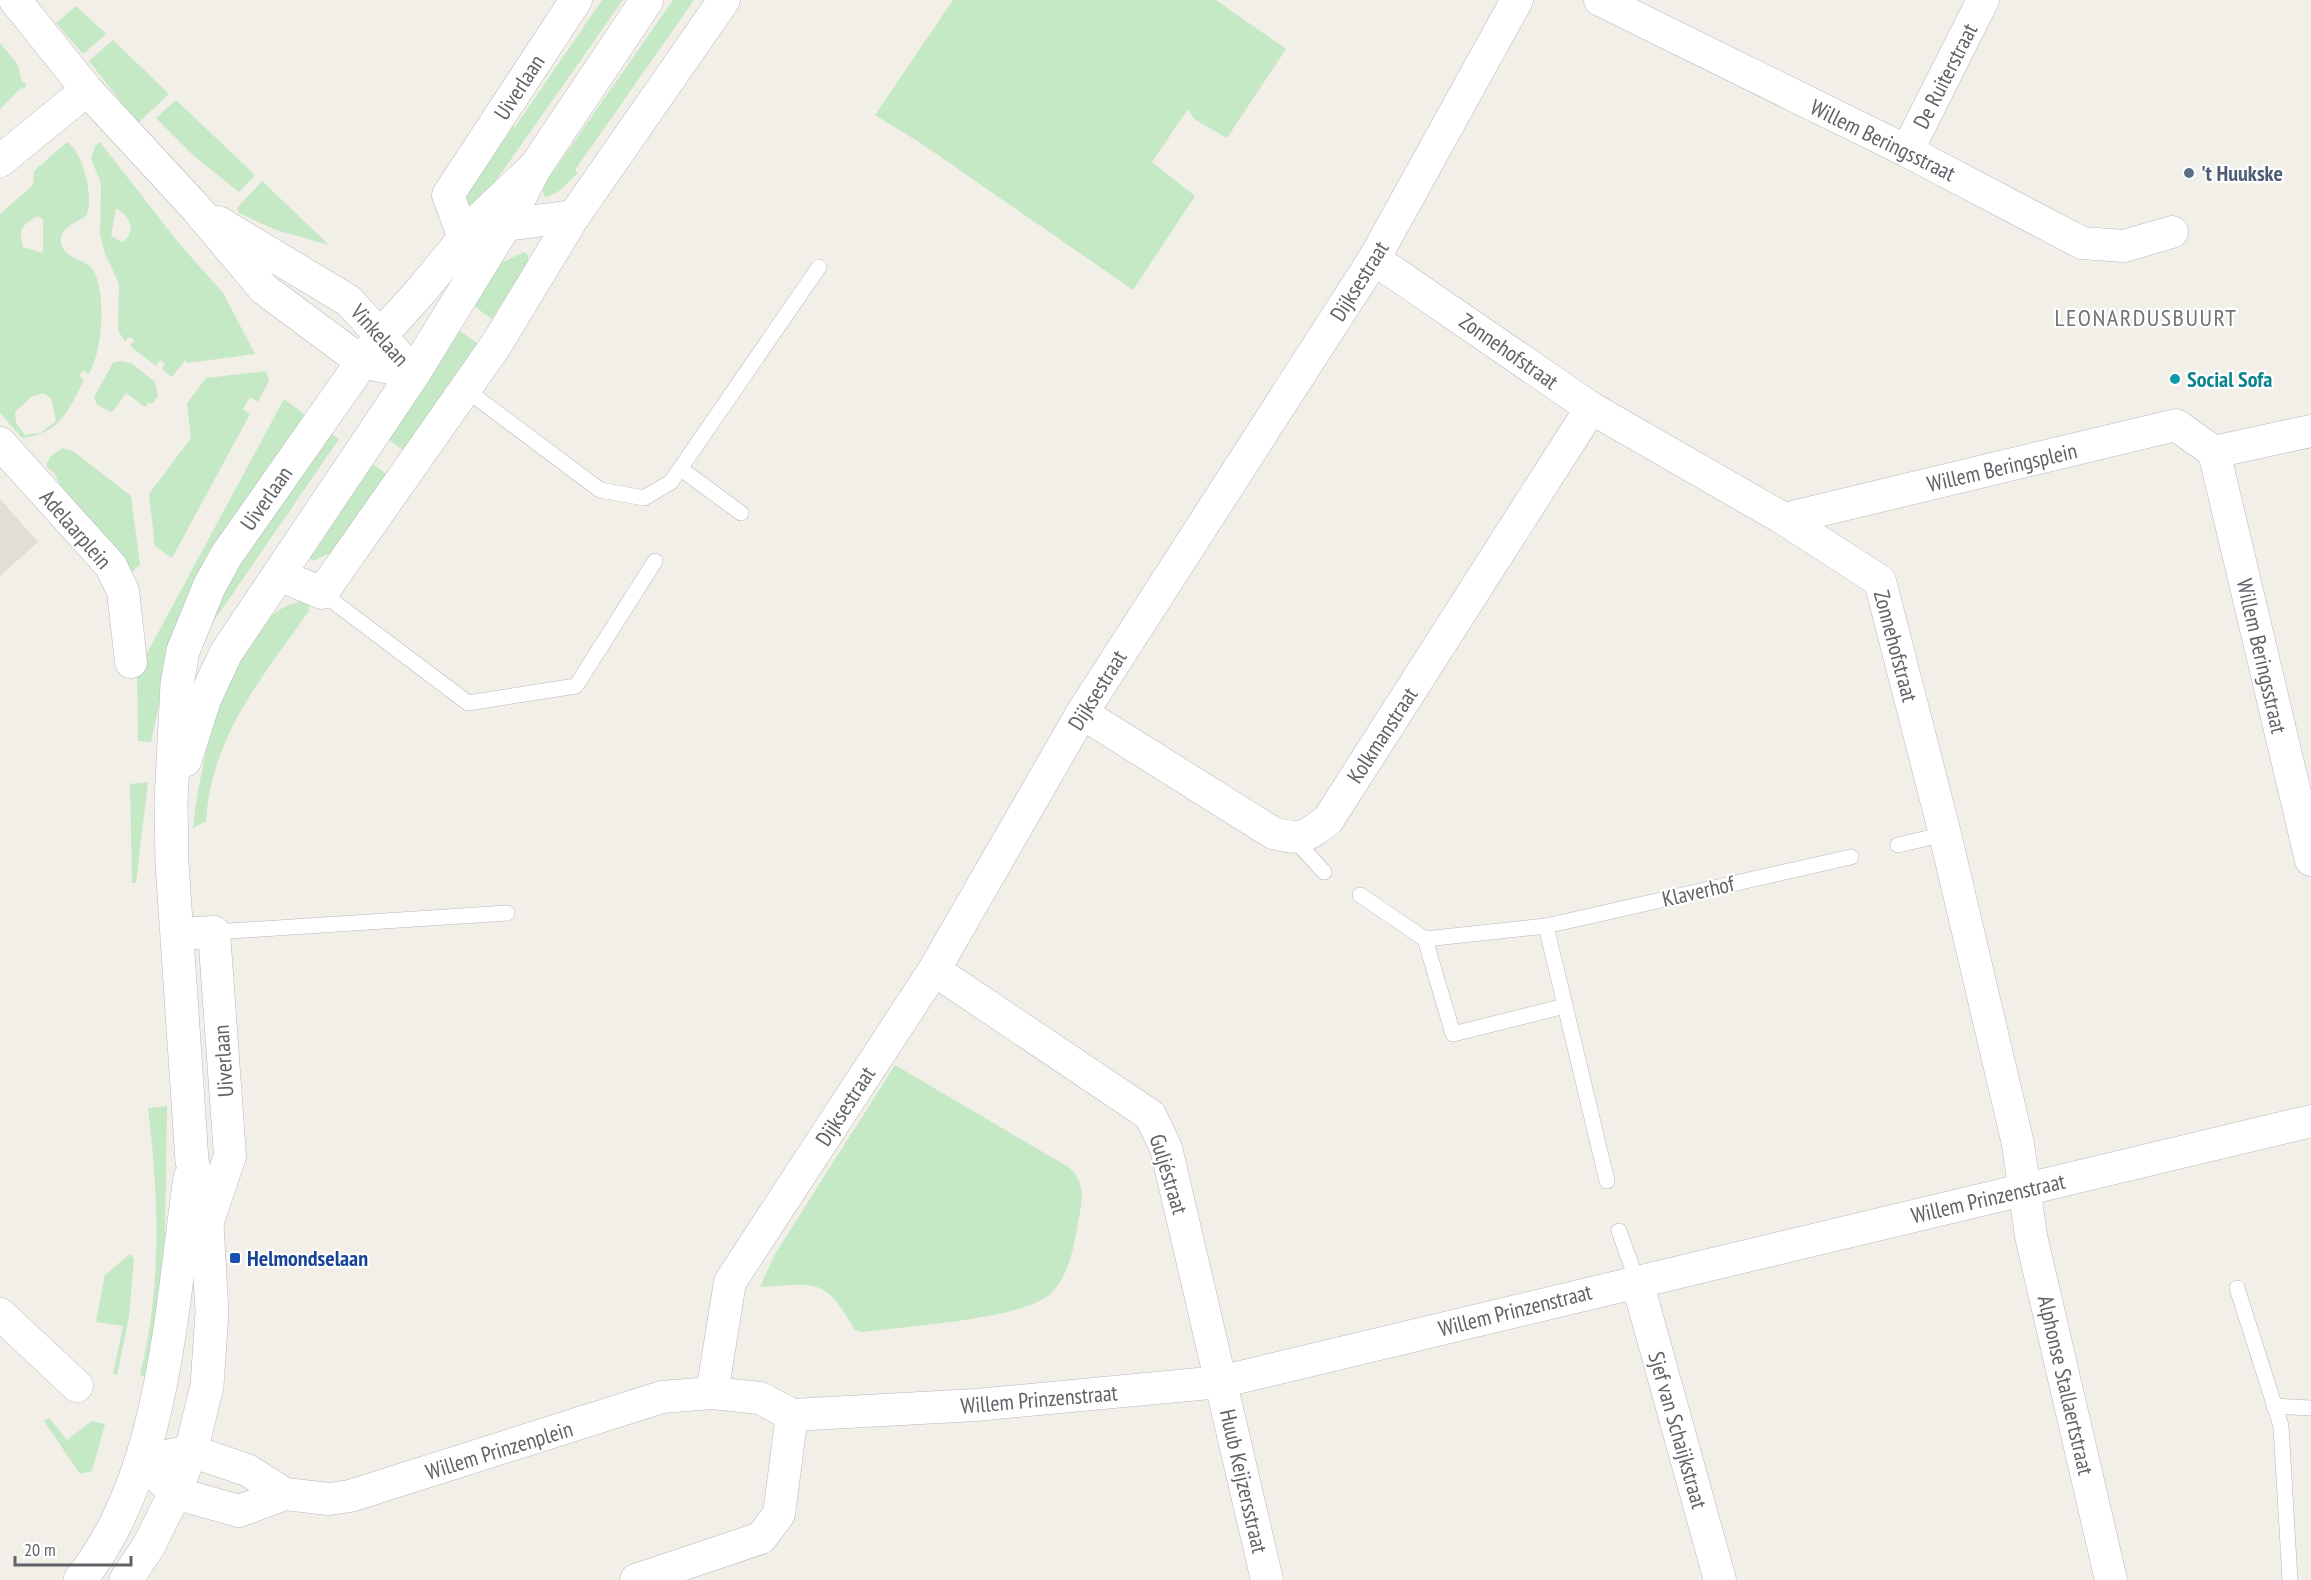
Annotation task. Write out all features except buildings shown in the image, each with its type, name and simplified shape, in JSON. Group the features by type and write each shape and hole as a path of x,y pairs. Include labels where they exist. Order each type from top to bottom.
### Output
{"main road":[{"name":"Uiverlaan","path":"171,802 206,698 226,653 414,374 504,225 536,166 647,0"},
{"name":"Uiverlaan","path":"126,1580 148,1547 175,1493 191,1450 207,1386 211,1347 207,1224 192,1161 171,802 177,684 183,651 194,622 226,556 381,335 481,218 536,166"},
{"name":"Uiverlaan","path":"80,1580 115,1524 142,1461 160,1382 192,1161"}],"street":[{"name":"Vinkelaan","path":"15,0 87,90 196,208 264,290 362,362 414,374"},
{"path":"279,575 322,594 496,345 574,216 724,0"},
{"name":"Dijksestraat","path":"712,1393 730,1282 934,970 1082,713 1374,259 1517,0"},
{"name":"Willem Beringsstraat","path":"1600,0 1907,152 2082,243 2124,246 2172,232"},
{"name":"De Ruiterstraat","path":"1907,152 1983,0"},
{"name":"Uiverlaan","path":"464,238 448,195 570,2"},
{"path":"0,161 87,90"},
{"name":"Vinkelaan","path":"196,208 350,301 414,374"},
{"path":"504,225 574,216"},
{"name":"Zonnehofstraat","path":"1374,259 1592,408 1784,519 1880,581 1945,834 2018,1144 2024,1190"},
{"name":"Kolkmanstraat","path":"1294,839 1313,832 1328,820 1592,408"},
{"name":"Willem Beringsplein","path":"1784,519 2176,425 2214,452"},
{"path":"2214,452 2311,431"},
{"name":"Adelaarplein","path":"0,443 111,566 123,591 131,662"},
{"name":"Willem Beringsstraat","path":"2214,452 2311,860"},
{"path":"1082,713 1274,833 1294,839"},
{"path":"177,934 214,933"},
{"name":"Uiverlaan","path":"207,1224 230,1156 214,933"},
{"name":"Guljéstraat","path":"934,970 1150,1115 1166,1148 1220,1382"},
{"name":"Willem Prinzenstraat","path":"792,1415 976,1405 1220,1382 2311,1121"},
{"name":"Alphonse Stallaertstraat","path":"2024,1190 2031,1236 2111,1580"},
{"name":"Sjef van Schaijkstraat","path":"1637,1281 1720,1580"},
{"path":"0,1314 77,1386"},
{"name":"Huub Keijzersstraat","path":"1220,1382 1267,1580"},
{"path":"636,1580 760,1538 779,1514 792,1415 760,1398 712,1393"},
{"name":"Willem Prinzenplein","path":"191,1450 247,1470 285,1494 329,1499 350,1496 662,1398 712,1393"},
{"path":"142,1461 191,1450"},
{"name":"Willem Prinzenplein","path":"142,1461 175,1493 239,1511 285,1494"}],"lane":[{"path":"465,388 600,490 644,498 671,483 819,267"},
{"path":"681,469 741,513"},
{"path":"322,594 468,703 576,686 655,561"},
{"path":"1898,845 1945,834"},
{"path":"1294,839 1324,872"},
{"name":"Klaverhof","path":"1425,939 1546,926 1851,857"},
{"path":"1360,895 1425,939 1453,1034 1565,1006"},
{"path":"214,933 507,913"},
{"path":"1546,926 1607,1181"},
{"path":"1619,1231 1637,1281"},
{"path":"2237,1288 2281,1426 2290,1580"},
{"path":"2274,1406 2311,1408"}],"shaded area":[{"path":"0,499 38,542 0,576"}],"green space":[{"path":"602,0 623,0 478,206 470,207 465,198 511,125 515,127"},
{"path":"673,0 694,0 575,170 578,173 559,191 545,198 542,188"},
{"path":"953,0 1216,0 1286,49 1227,138 1194,119 1188,109 1152,162 1195,196 1133,290 922,144 875,115"},
{"path":"76,6 106,34 83,54 56,23"},
{"path":"113,40 169,94 138,123 89,61"},
{"path":"0,43 18,65 22,82 26,83 25,89 21,88 0,109"},
{"path":"176,100 255,175 239,192 193,155 156,118"},
{"path":"67,142 78,155 86,176 88,208 86,216 70,225 61,240 62,246 69,255 93,270 100,293 101,323 100,338 93,364 89,374 83,370 79,376 84,380 67,411 54,426 45,432 22,438 0,413 0,214 33,185 34,171","holes":["38,216 43,220 43,253 23,247 22,241 21,231 28,222","43,393 51,398 56,421 41,433 25,435 16,423 15,412 31,397"]},
{"path":"100,142 177,241 223,293 255,354 188,363 185,360 172,377 162,369 165,364 160,360 156,366 130,346 134,340 129,337 125,342 118,330 119,284 104,251 100,233 101,183 91,159 95,146","holes":["116,208 128,219 131,229 123,242 111,236"]},
{"path":"262,181 329,245 276,230 239,213 237,208"},
{"path":"524,252 528,255 528,261 492,319 471,304 498,264"},
{"path":"457,329 477,343 404,451 388,439"},
{"path":"119,361 131,363 155,382 158,396 152,404 149,402 145,407 126,393 112,412 97,405 94,397 113,363"},
{"path":"266,371 269,381 258,402 250,397 243,409 250,414 172,558 155,546 149,494 191,438 187,403 206,378"},
{"path":"284,399 308,417 167,666 151,742 138,741 137,672"},
{"path":"327,431 339,439 209,628 219,596"},
{"path":"63,448 73,451 131,496 140,565 129,574 67,499 54,473 46,466 50,457"},
{"path":"371,463 388,475 331,553 312,561 309,555"},
{"path":"304,601 308,603 309,611 242,709 218,761 210,790 206,821 193,828 202,768 211,732 223,695 238,661 256,631 278,611"},
{"path":"148,782 136,883 132,883 130,784"},
{"path":"895,1065 1070,1168 1076,1175 1082,1196 1074,1246 1064,1275 1059,1284 1046,1297 1030,1305 985,1317 863,1332 855,1330 835,1300 817,1287 795,1285 760,1287 775,1254"},
{"path":"167,1106 165,1237 149,1377 140,1375 152,1308 156,1242 154,1175 148,1108"},
{"path":"130,1254 134,1259 129,1317 117,1375 113,1374 123,1326 96,1322 105,1275"},
{"path":"49,1418 67,1440 92,1421 105,1424 92,1471 80,1474 44,1421"}],"place":[{"name":"'t Huukske","path":"2189,173"},
{"name":"Social Sofa","path":"2175,379"},
{"name":"Helmondselaan","path":"235,1258"}],"district":[{"name":"LEONARDUSBUURT","path":"2146,318"}]}
